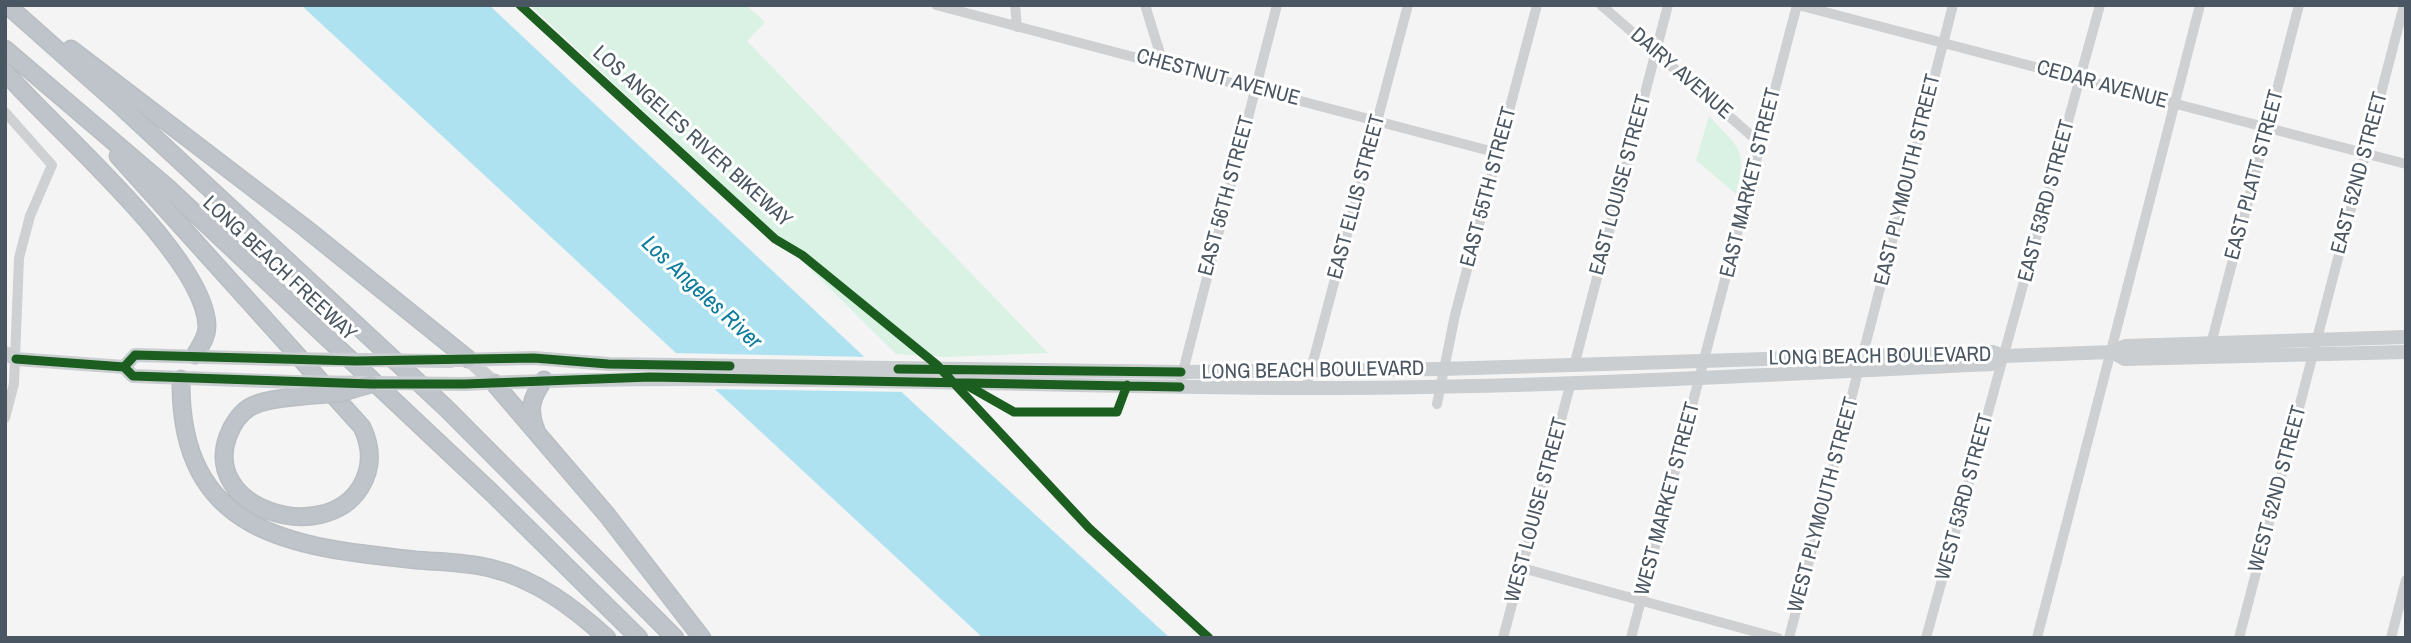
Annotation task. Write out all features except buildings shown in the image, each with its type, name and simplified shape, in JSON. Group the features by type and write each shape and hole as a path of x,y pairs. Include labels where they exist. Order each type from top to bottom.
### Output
{"highway":[{"name":"LONG BEACH FREEWAY","path":"7,5 142,125 446,408 675,638"},
{"path":"14,5 303,227 468,359"},
{"name":"LONG BEACH FREEWAY","path":"5,49 168,188 427,431 639,638"},
{"path":"5,72 127,198 181,264 206,317 205,338 195,355"},
{"path":"72,104 362,427 370,446 370,458 358,492 330,513 292,517 269,511 239,492 228,475 224,453 230,431 251,407 298,389 340,393 372,384"},
{"path":"181,379 187,438 199,470 218,498 248,522 265,531 308,545 462,564 510,573 562,600 607,638"},
{"path":"538,436 530,412 532,397 544,380"},
{"path":"494,383 607,515 702,638"}],"main road":[{"name":"LONG BEACH BOULEVARD","path":"124,367 135,355 195,355 280,363 534,358 650,371 1076,384 1311,370 1574,366 1863,354 1993,352 2004,356 2112,352 2125,346 2406,337"},
{"name":"LONG BEACH BOULEVARD","path":"2112,352 2125,359 2406,352"},
{"name":"LONG BEACH BOULEVARD","path":"372,384 494,383 650,371 1068,371 1306,388 1440,387 1858,372 1992,364 2004,356"},
{"name":"LONG BEACH BOULEVARD","path":"9,359 124,367 133,376 298,389"},
{"path":"468,359 494,383"},
{"path":"181,379 194,365 280,363"}],"street":[{"name":"CHESTNUT AVENUE","path":"936,5 1163,62 1498,153"},
{"path":"1015,5 1017,27"},
{"name":"EAST 56TH STREET","path":"1180,379 1277,5"},
{"name":"EAST ELLIS STREET","path":"1306,388 1408,5"},
{"name":"EAST 55TH STREET","path":"1437,404 1443,369 1537,5"},
{"name":"DAIRY AVENUE","path":"1601,5 1761,144"},
{"name":"EAST LOUISE STREET","path":"1574,366 1668,5"},
{"name":"CEDAR AVENUE","path":"1798,5 2406,164"},
{"name":"EAST MARKET STREET","path":"1706,361 1798,5"},
{"name":"EAST PLYMOUTH STREET","path":"1863,354 1953,5"},
{"name":"EAST 53RD STREET","path":"2004,356 2100,5"},
{"path":"2037,638 2200,5"},
{"name":"EAST PLATT STREET","path":"2211,344 2299,5"},
{"name":"EAST 52ND STREET","path":"2317,340 2404,5"},
{"path":"1146,7 1163,62"},
{"path":"5,112 52,165 30,216 19,258 9,359 14,384 5,418"},
{"name":"WEST 52ND STREET","path":"2239,638 2317,340"},
{"name":"WEST 53RD STREET","path":"1926,638 2004,356"},
{"name":"WEST MARKET STREET","path":"1631,638 1706,361"},
{"name":"WEST PLYMOUTH STREET","path":"1789,638 1858,372"},
{"name":"WEST LOUISE STREET","path":"1503,638 1571,382"},
{"path":"1522,568 1777,638"},
{"path":"2391,638 2406,580"}],"green space":[{"path":"530,5 746,5 765,22 747,41 1048,353 945,357 896,354 779,238"},
{"path":"1709,116 1734,143 1741,158 1736,194 1696,160"}],"water":[{"name":"Los Angeles River","path":"301,5 489,5 922,411 1170,638 983,638"}],"pier":[{"path":"670,353 870,357 907,392 708,389"}],"cycle path":[{"name":"LOS ANGELES RIVER BIKEWAY","path":"520,5 775,239 802,255 937,365 1089,528 1209,638"},
{"path":"124,367 135,355 356,361 534,358 608,364 730,366"},
{"path":"16,359 124,367 133,376 371,384 465,384 650,377 1180,387"},
{"path":"898,369 1181,372"},
{"path":"963,383 1014,412 1117,412 1127,385"}]}
